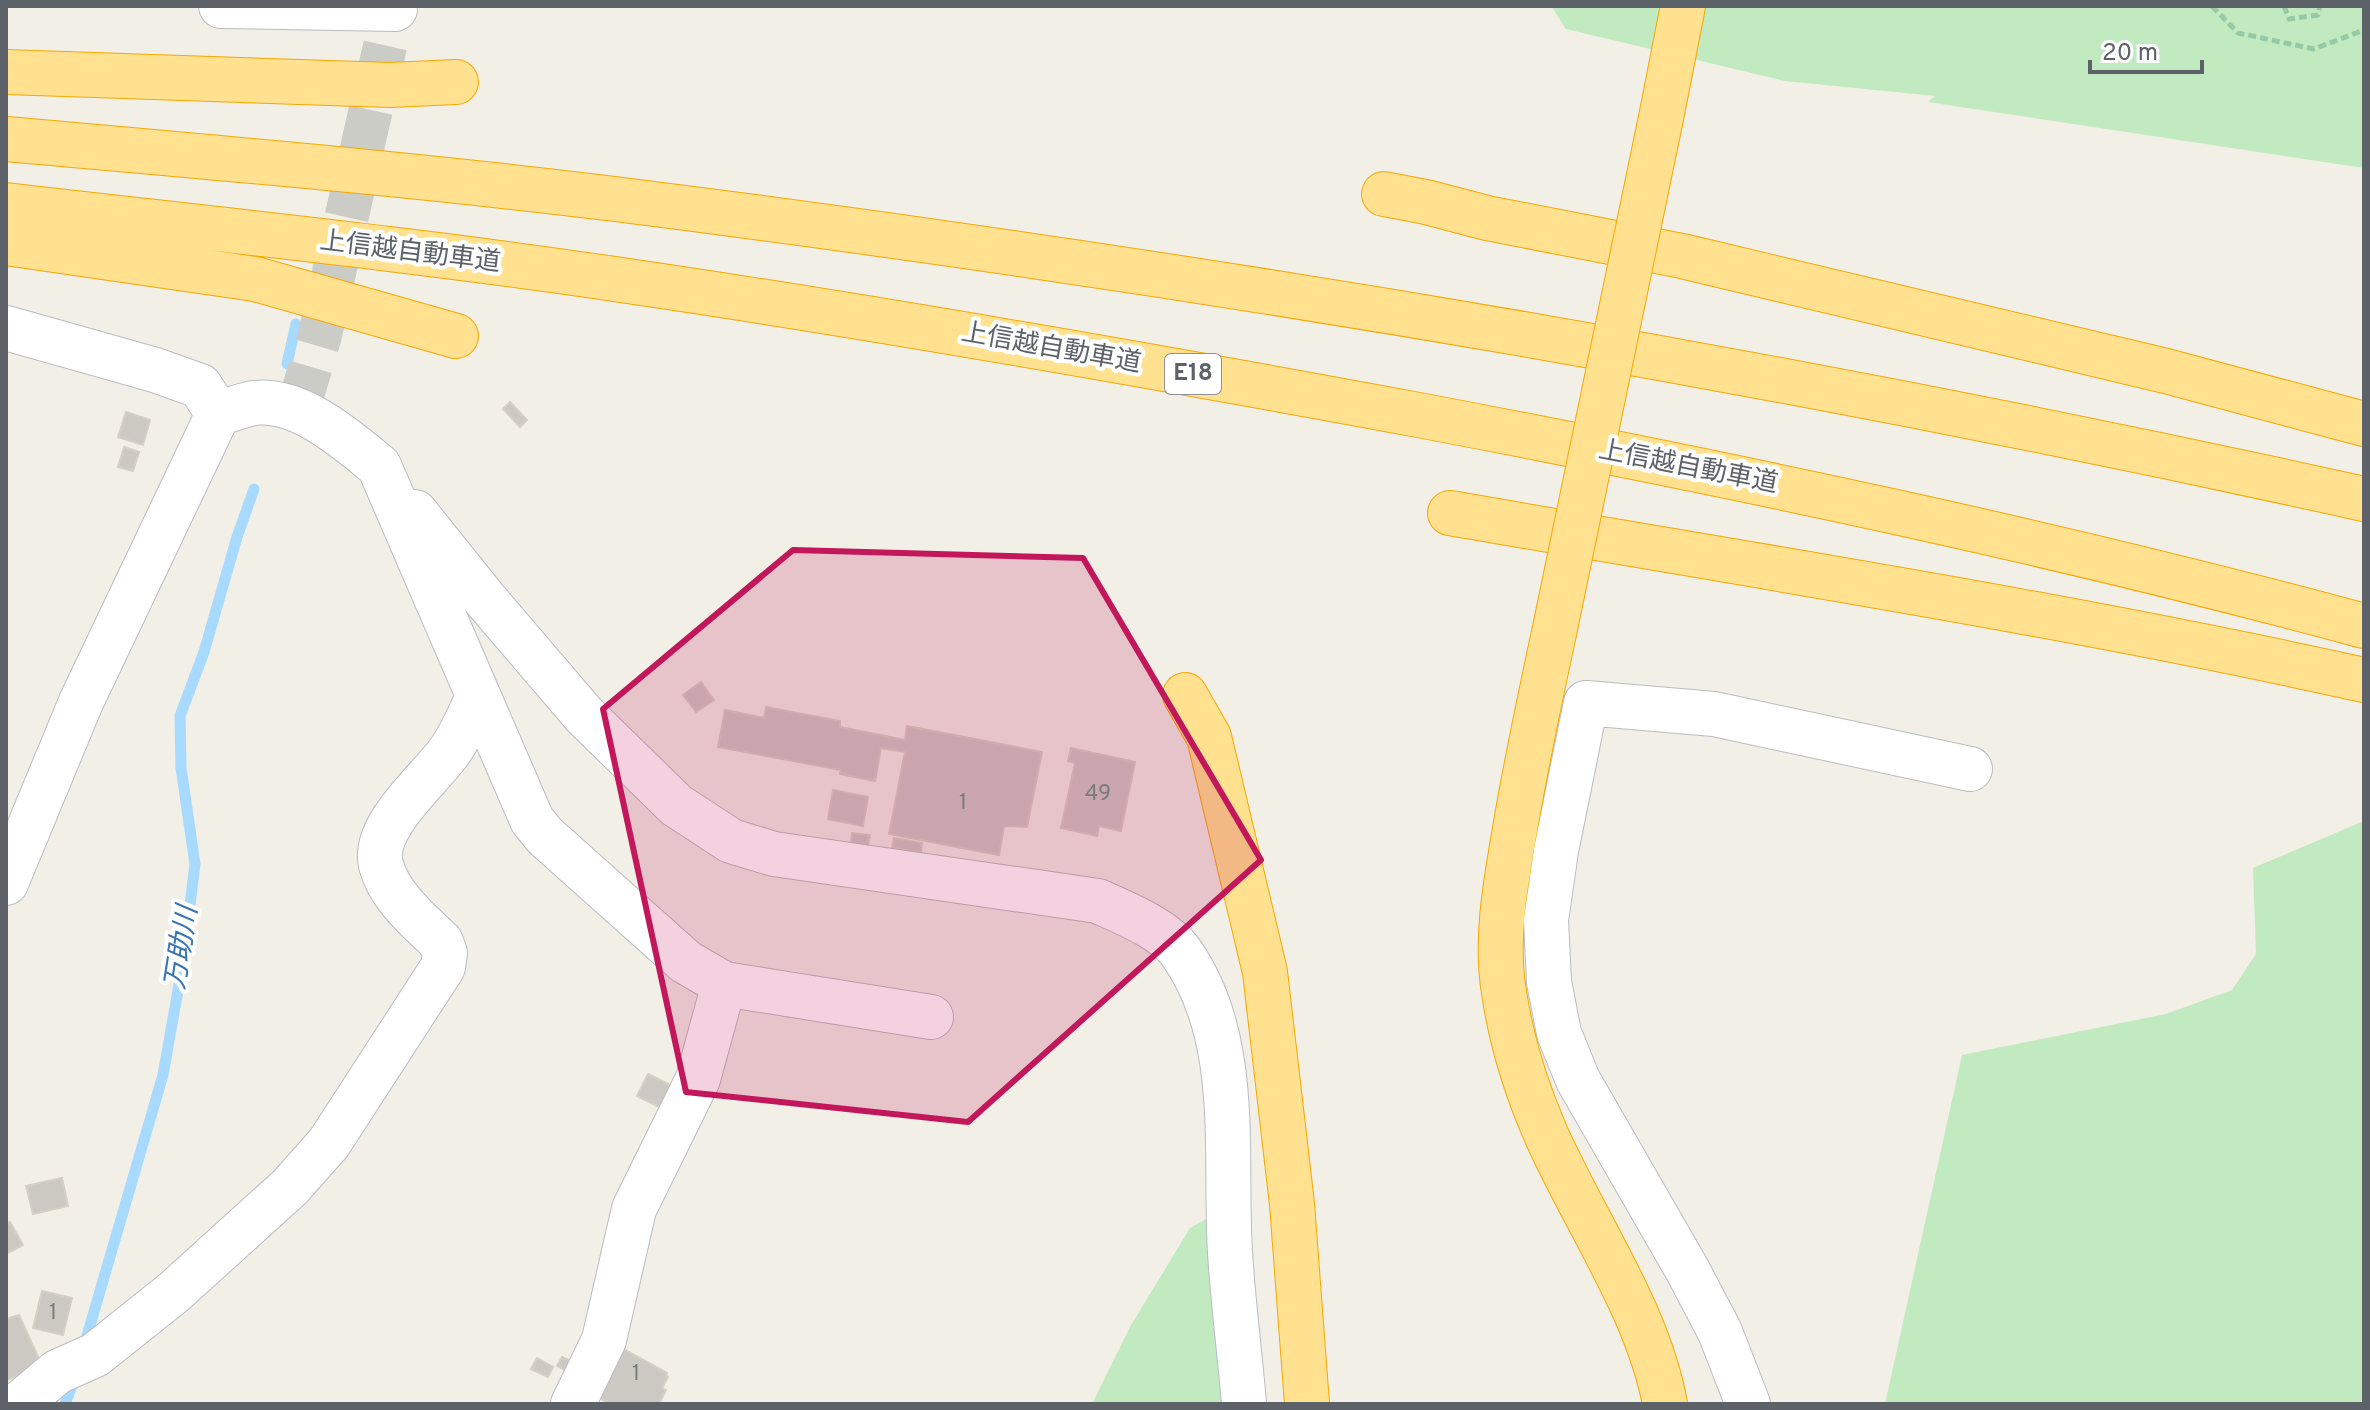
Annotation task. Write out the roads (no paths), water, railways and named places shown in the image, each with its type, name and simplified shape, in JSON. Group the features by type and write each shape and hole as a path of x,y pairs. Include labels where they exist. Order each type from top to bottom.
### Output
{"highway":[{"path":"1665,1404 1632,1306 1545,1132 1516,1048 1503,991 1504,900 1528,751 1683,6"},
{"path":"6,72 390,85 456,82"},
{"path":"6,139 273,162 609,198 980,247 1677,360 1960,413 2364,499"},
{"path":"1384,194 1487,218 1682,256 2166,371 2364,424"},
{"name":"上信越自動車道","path":"6,205 622,280 973,334 1693,467 1987,532 2238,592 2364,626"},
{"path":"6,243 255,279 456,336"},
{"path":"1450,513 1974,604 2364,680"},
{"path":"1185,695 1209,737 1265,972 1292,1204 1307,1404"}],"street":[{"path":"221,6 392,19"},
{"path":"6,328 155,370 200,386 218,414"},
{"path":"6,883 81,702 218,414 256,403 298,409 344,437 379,466 484,598 584,715 676,805 731,841 774,854 1098,901 1143,921 1178,948 1201,985 1215,1020 1225,1092 1230,1253 1244,1404"},
{"path":"379,466 532,820 545,836 686,962 724,984 931,1017"},
{"path":"19,1404 173,1293 290,1187 329,1143 443,967 445,953 441,942 389,885 379,850 388,826 451,750 478,697"},
{"path":"1748,1404 1720,1332 1578,1080 1559,1033 1549,982 1546,920 1556,851 1586,703 1714,714 1970,769"},
{"path":"573,1404 604,1340 634,1209 698,1079 724,984"}],"waterway":[{"name":"万助川","path":"287,364 296,324"},
{"name":"万助川","path":"84,1346 163,1075 183,962 195,864 181,768 180,716 204,652 254,489"},
{"name":"万助川","path":"65,1404 75,1378"}],"tunnel":[{"path":"298,409 320,335 386,42"}]}
